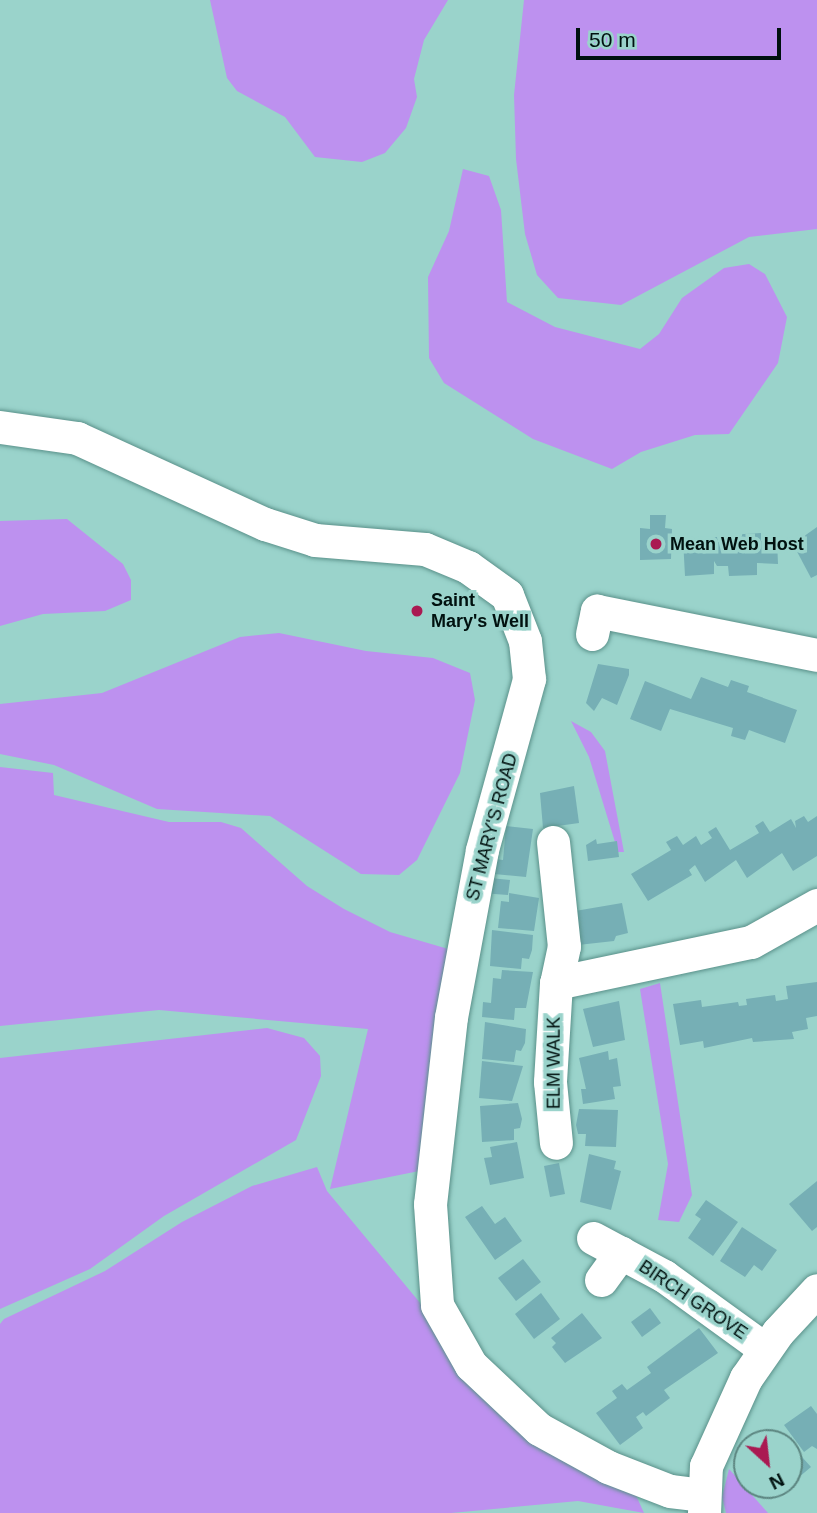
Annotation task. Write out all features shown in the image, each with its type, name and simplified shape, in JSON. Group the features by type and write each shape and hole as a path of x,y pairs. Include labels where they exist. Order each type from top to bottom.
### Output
{"street":[{"name":"ST MARY'S ROAD","path":"0,427 77,438 265,524 314,540 425,548 468,567 507,596 525,641 529,679 482,850 451,1017 430,1204 437,1305 471,1365 539,1429 608,1467 703,1504"},
{"path":"592,634 597,611 817,655"},
{"name":"ELM WALK","path":"553,842 564,946 556,983 550,1082 556,1143"},
{"path":"556,983 694,939 760,938 817,905"},
{"name":"BIRCH GROVE","path":"601,1280 607,1245 686,1291 765,1349"},
{"path":"703,1504 712,1450 765,1349 817,1290"}],"shaded area":[{"path":"210,0 448,0 424,40 414,79 417,97 406,128 385,153 362,162 315,157 285,117 237,91 227,78"},
{"path":"524,0 817,0 817,229 749,237 621,305 558,298 537,275 525,234 516,159 514,95"},
{"path":"463,169 489,176 501,210 507,302 555,327 640,349 659,334 682,298 724,268 749,264 765,274 787,317 778,363 729,434 695,435 641,452 612,469 533,439 444,383 429,358 428,277 449,231"},
{"path":"67,519 123,564 131,580 131,600 105,611 43,614 0,626 0,521"},
{"path":"279,633 366,651 433,658 470,673 475,700 460,773 417,860 399,875 361,874 270,816 157,809 54,765 0,754 0,704 102,693 240,637"},
{"path":"571,721 591,732 605,751 624,852 618,852 589,757"},
{"path":"0,767 53,773 54,795 169,822 221,822 241,828 307,886 344,909 390,932 462,953 434,1168 330,1189 368,1029 159,1010 0,1026"},
{"path":"660,983 692,1195 679,1222 658,1220 668,1164 640,989"},
{"path":"267,1028 304,1038 320,1056 321,1076 296,1140 164,1216 90,1269 0,1309 0,1058"},
{"path":"317,1167 327,1191 426,1310 635,1493 644,1513 578,1501 451,1513 0,1513 0,1324 4,1319 105,1271 182,1222 252,1186"},
{"path":"729,1469 733,1474 733,1499 756,1499 768,1513 726,1513 722,1497"}],"building":[{"name":"Mean Web Host","path":"650,515 666,515 665,528 672,529 671,559 640,560 640,528 650,529"},
{"path":"817,527 817,575 811,578 793,544"},
{"path":"761,533 761,541 777,540 778,564 757,563 757,575 729,576 728,566 717,566 714,561 714,574 685,576 683,539 717,537 718,542 727,542 727,535"},
{"path":"598,664 629,669 629,675 617,705 602,698 594,711 586,703"},
{"path":"701,677 728,687 731,680 749,686 747,692 797,710 785,743 749,730 745,740 731,736 733,728 670,709 661,731 630,719 645,681 691,699"},
{"path":"574,786 579,823 543,828 540,793"},
{"path":"804,816 808,822 817,816 817,856 793,871 782,853 747,878 736,860 705,882 695,865 689,870 692,875 648,901 631,874 671,850 666,842 677,836 683,845 696,836 701,845 712,838 708,832 716,827 730,850 759,833 755,826 763,821 770,832 791,819 796,828 795,821"},
{"path":"506,826 533,829 526,877 494,874 495,859 503,860"},
{"path":"596,839 597,844 617,841 619,857 588,861 586,845"},
{"path":"490,878 510,880 508,895 481,893"},
{"path":"509,893 539,898 534,931 498,928 501,901 509,902"},
{"path":"622,903 628,933 616,936 614,941 578,945 575,911"},
{"path":"492,930 533,935 529,959 522,958 521,969 490,966"},
{"path":"502,970 533,972 526,1008 515,1008 514,1020 482,1017 483,1002 491,1003 493,978 501,979"},
{"path":"817,982 817,1016 806,1018 808,1029 792,1032 794,1039 753,1042 752,1038 704,1048 703,1041 680,1045 673,1004 701,1000 702,1007 738,1002 739,1006 747,1005 746,999 775,995 776,1001 788,999 786,986"},
{"path":"619,1001 625,1040 593,1047 583,1009"},
{"path":"485,1022 526,1029 525,1043 521,1051 516,1050 514,1062 482,1059"},
{"path":"608,1051 609,1060 617,1058 621,1086 613,1087 615,1099 583,1104 581,1089 586,1089 579,1058"},
{"path":"482,1061 523,1066 512,1101 479,1098"},
{"path":"518,1103 522,1119 520,1128 514,1129 514,1140 482,1142 480,1106"},
{"path":"579,1109 618,1110 616,1147 585,1146 586,1134 578,1134 576,1125"},
{"path":"517,1142 524,1178 490,1185 484,1158 492,1157 490,1147"},
{"path":"589,1154 616,1161 614,1169 621,1171 611,1210 580,1202"},
{"path":"559,1163 565,1194 550,1197 544,1166"},
{"path":"817,1181 817,1227 812,1231 789,1204"},
{"path":"706,1200 738,1222 713,1256 688,1238 701,1219 695,1215"},
{"path":"482,1206 495,1224 505,1217 522,1241 495,1260 465,1217"},
{"path":"742,1227 777,1250 762,1271 754,1265 745,1277 720,1261"},
{"path":"523,1259 541,1282 516,1301 498,1278"},
{"path":"541,1293 560,1319 534,1339 515,1314"},
{"path":"650,1308 661,1323 642,1337 631,1322"},
{"path":"582,1313 602,1338 565,1363 552,1347 556,1343 551,1338"},
{"path":"699,1328 718,1353 664,1390 670,1398 646,1416 643,1412 636,1417 643,1428 620,1445 596,1413 617,1398 612,1391 622,1384 627,1390 651,1373 647,1367"},
{"path":"811,1406 817,1414 817,1449 812,1446 804,1452 803,1429 787,1429 784,1425"},
{"path":"803,1458 811,1467 803,1474"}],"place":[{"name":"Mean Web Host","path":"656,544"},
{"name":"Saint Mary's Well","path":"417,611"}]}
